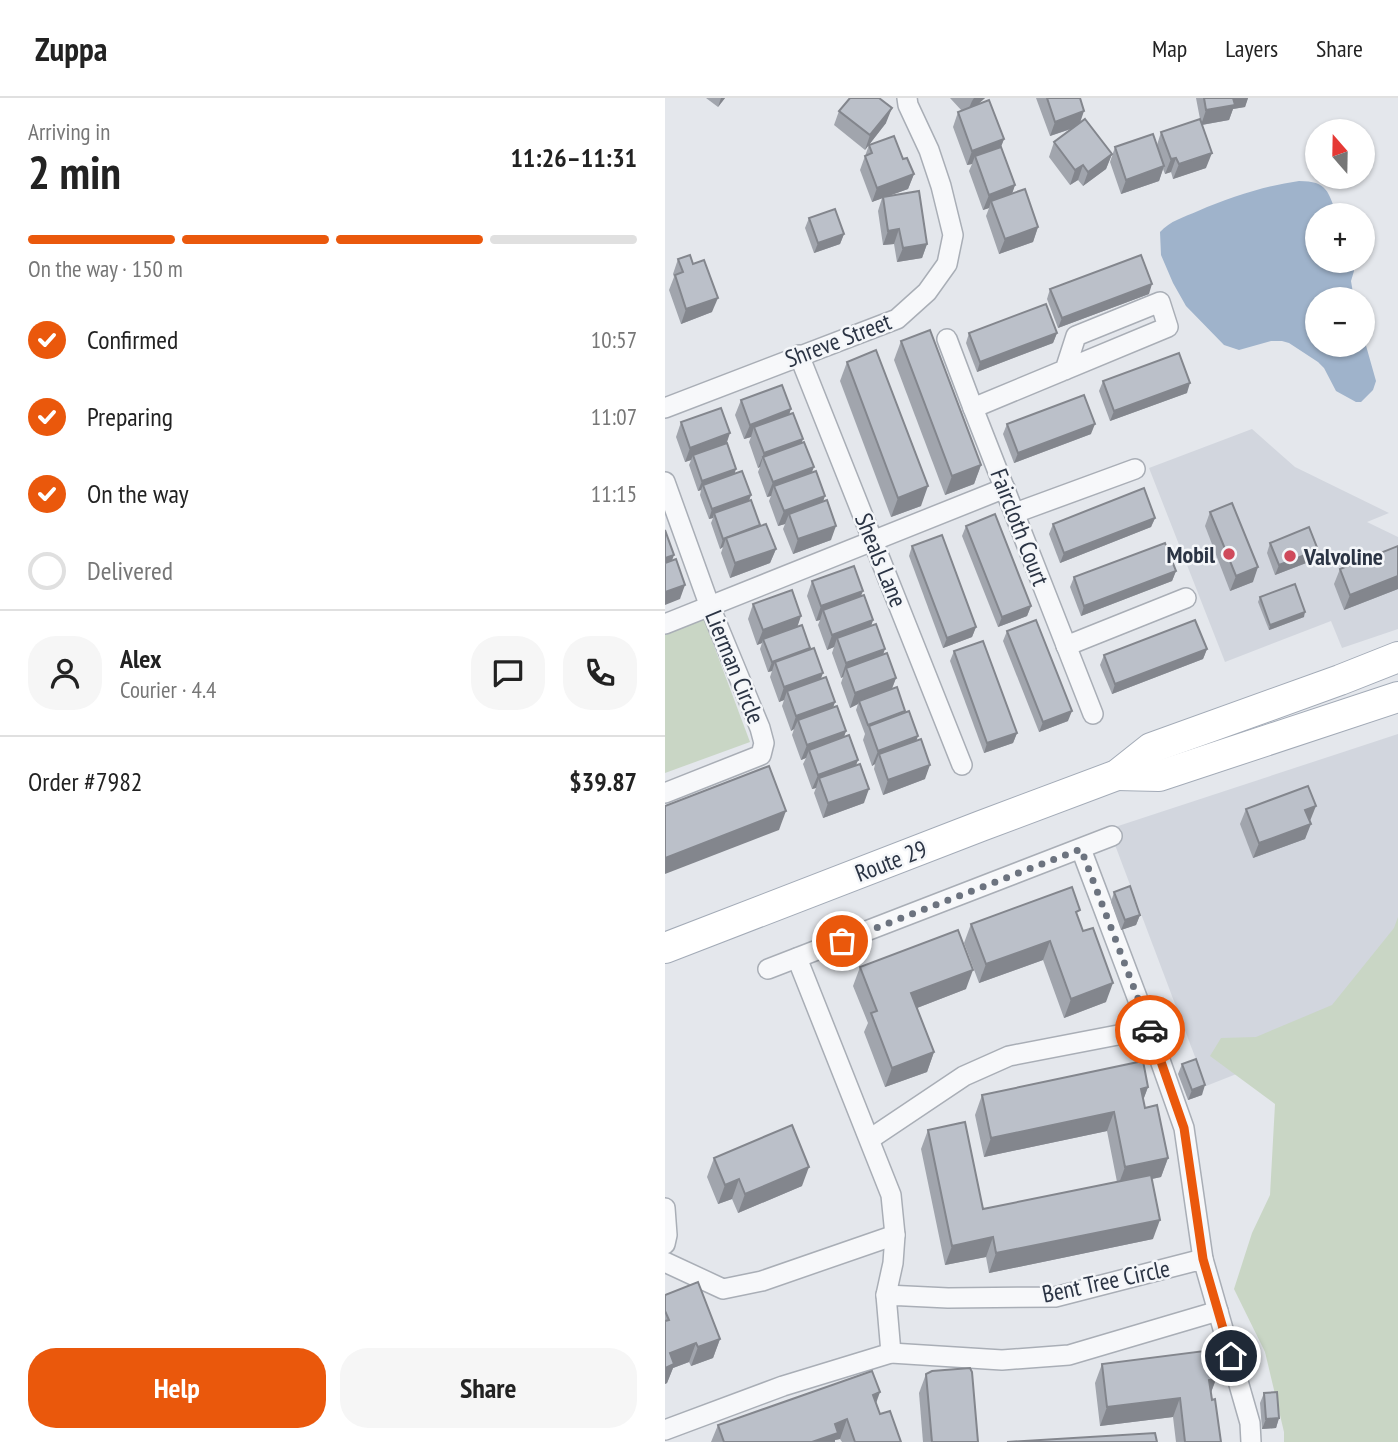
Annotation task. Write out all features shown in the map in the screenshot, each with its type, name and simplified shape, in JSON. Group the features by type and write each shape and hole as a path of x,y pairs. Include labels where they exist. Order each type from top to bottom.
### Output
{"main road":[{"name":"Route 29","path":"665,948 1117,775 1151,748 1398,657"},
{"name":"Route 29","path":"1117,775 1159,776 1398,697"}],"street":[{"name":"Shreve Street","path":"665,408 897,319 927,292 947,264 953,235 929,150 907,98"},
{"path":"973,408 1065,370 1168,327 1160,302 1076,336 1065,370"},
{"name":"Faircloth Court","path":"947,339 1093,713"},
{"name":"Sheals Lane","path":"800,355 962,765"},
{"path":"1014,513 1135,469"},
{"name":"Lierman Circle","path":"665,482 710,607 764,743 761,755 665,793"},
{"path":"665,624 1005,488"},
{"path":"1066,646 1186,598"},
{"path":"768,969 1112,836"},
{"path":"1081,849 1184,1128 1203,1259"},
{"path":"797,958 891,1195 895,1235 886,1295 891,1353"},
{"path":"870,1139 964,1076 1009,1056 1149,1029"},
{"path":"665,1208 665,1244"},
{"path":"665,1262 723,1289 762,1281 895,1235"},
{"name":"Bent Tree Circle","path":"886,1295 948,1298 1055,1297 1203,1259 1250,1423 1251,1442"},
{"path":"665,1430 783,1386 891,1353 1002,1360 1069,1355 1218,1311"}],"shaded area":[{"path":"1252,429 1295,467 1389,513 1367,522 1398,537 1398,629 1342,648 1331,621 1225,662 1149,468"},
{"path":"1398,734 1398,1010 1206,1086 1109,829"}],"green space":[{"path":"704,619 750,742 665,773 665,635"},
{"path":"1398,917 1398,1442 1284,1442 1265,1352 1234,1289 1252,1233 1270,1195 1275,1104 1210,1056 1221,1038 1256,1037 1332,1005 1394,928"}],"water":[{"path":"1299,181 1305,182 1305,189 1325,189 1332,203 1305,203 1305,273 1353,273 1352,287 1305,287 1305,353 1282,341 1271,341 1239,350 1224,345 1186,306 1161,255 1160,232 1173,222 1235,197"},
{"path":"1310,357 1369,357 1376,381 1373,390 1361,402 1356,402 1336,391 1318,362"}],"building":[{"path":"850,98 879,98 892,108 870,135 839,111"},
{"path":"1047,98 1080,98 1084,111 1055,122"},
{"path":"1204,98 1233,98 1235,105 1206,110"},
{"path":"989,100 1004,139 972,151 958,112"},
{"path":"1085,119 1112,154 1088,172 1083,165 1075,170 1054,142"},
{"path":"1200,119 1212,153 1179,164 1176,158 1171,159 1161,132"},
{"path":"1153,134 1164,166 1126,180 1115,147"},
{"path":"894,136 903,159 907,158 914,174 877,188 865,156 872,153 869,145"},
{"path":"1001,147 1015,185 989,195 975,156"},
{"path":"1025,189 1038,227 1005,239 991,201"},
{"path":"919,191 927,244 903,248 899,229 888,231 883,197"},
{"path":"835,209 844,234 818,243 809,218"},
{"path":"690,255 693,264 704,260 718,298 686,309 675,275 683,272 678,259"},
{"path":"1141,255 1152,284 1062,318 1050,289"},
{"path":"1046,304 1057,333 980,362 969,333"},
{"path":"930,330 981,465 952,476 901,341"},
{"path":"876,350 928,486 898,498 847,362"},
{"path":"1179,353 1190,383 1114,411 1103,381"},
{"path":"782,385 791,409 750,425 741,400"},
{"path":"1084,395 1095,424 1018,453 1007,424"},
{"path":"721,408 730,433 690,448 681,422"},
{"path":"793,413 803,439 764,453 754,427"},
{"path":"804,442 814,467 773,482 763,457"},
{"path":"727,443 736,469 702,481 693,455"},
{"path":"742,471 751,495 712,509 703,485"},
{"path":"816,471 825,496 784,511 774,486"},
{"path":"1144,488 1155,518 1064,553 1053,524"},
{"path":"751,500 760,525 723,539 714,513"},
{"path":"827,500 836,526 798,539 789,514"},
{"path":"1232,503 1258,567 1236,576 1210,512"},
{"path":"995,514 1031,606 1002,617 966,526"},
{"path":"766,524 776,549 735,563 726,538"},
{"path":"1309,527 1318,550 1279,565 1270,543"},
{"path":"665,530 674,555 665,558"},
{"path":"942,535 976,627 947,638 912,546"},
{"path":"1165,543 1176,571 1084,606 1074,577"},
{"path":"1398,546 1398,576 1350,595 1340,569"},
{"path":"676,559 685,585 665,592 665,563"},
{"path":"854,566 863,591 821,606 812,581"},
{"path":"1295,584 1305,612 1270,625 1260,597"},
{"path":"792,590 801,616 763,630 753,604"},
{"path":"864,595 873,620 832,635 823,610"},
{"path":"1036,620 1072,711 1043,722 1007,631"},
{"path":"1195,620 1207,649 1115,684 1104,655"},
{"path":"876,624 885,649 846,663 837,638"},
{"path":"802,625 810,648 772,662 763,639"},
{"path":"983,641 1017,733 987,743 954,651"},
{"path":"814,648 823,673 784,687 775,662"},
{"path":"887,653 896,678 855,693 846,668"},
{"path":"826,677 835,702 796,716 787,691"},
{"path":"897,687 905,711 868,725 859,701"},
{"path":"837,706 846,731 807,745 798,720"},
{"path":"909,711 918,736 878,751 869,726"},
{"path":"849,735 858,760 818,775 809,750"},
{"path":"921,739 930,765 888,780 879,754"},
{"path":"860,764 869,789 828,803 819,778"},
{"path":"769,766 786,811 665,858 665,806"},
{"path":"1308,786 1316,806 1305,810 1311,824 1259,843 1246,809"},
{"path":"1130,886 1140,915 1125,920 1114,892"},
{"path":"1072,887 1080,910 1076,912 1083,931 1093,928 1113,983 1071,999 1050,941 986,964 971,924"},
{"path":"958,930 973,970 911,993 934,1052 892,1068 871,1013 877,1011 860,967"},
{"path":"1196,1059 1205,1085 1192,1090 1182,1064"},
{"path":"1143,1061 1148,1087 1141,1089 1145,1108 1157,1105 1168,1158 1125,1167 1114,1112 991,1138 982,1095"},
{"path":"965,1122 983,1209 1151,1175 1160,1220 996,1253 993,1237 952,1246 928,1130"},
{"path":"792,1125 809,1167 745,1194 739,1179 725,1185 714,1158"},
{"path":"698,1282 720,1339 698,1347 696,1343 670,1353 674,1364 665,1368 665,1321 669,1320 665,1311 665,1295"},
{"path":"1212,1350 1216,1379 1209,1380 1212,1400 1215,1399 1221,1442 1185,1442 1180,1398 1107,1407 1102,1364"},
{"path":"970,1368 978,1442 932,1442 926,1374 932,1371"},
{"path":"872,1371 880,1392 873,1395 880,1414 890,1411 901,1442 855,1442 847,1419 835,1424 838,1433 812,1442 724,1442 718,1425"},
{"path":"1277,1392 1279,1418 1266,1419 1264,1393"},
{"path":"1155,1433 1157,1442 1007,1442"}],"way so far":[{"path":"842,941 1081,849 1150,1030"}],"place":[{"name":"Mobil","path":"1229,554"},
{"name":"Valvoline","path":"1290,556"}],"route":[{"path":"1150,1030 1184,1128 1203,1259 1231,1356"}]}
